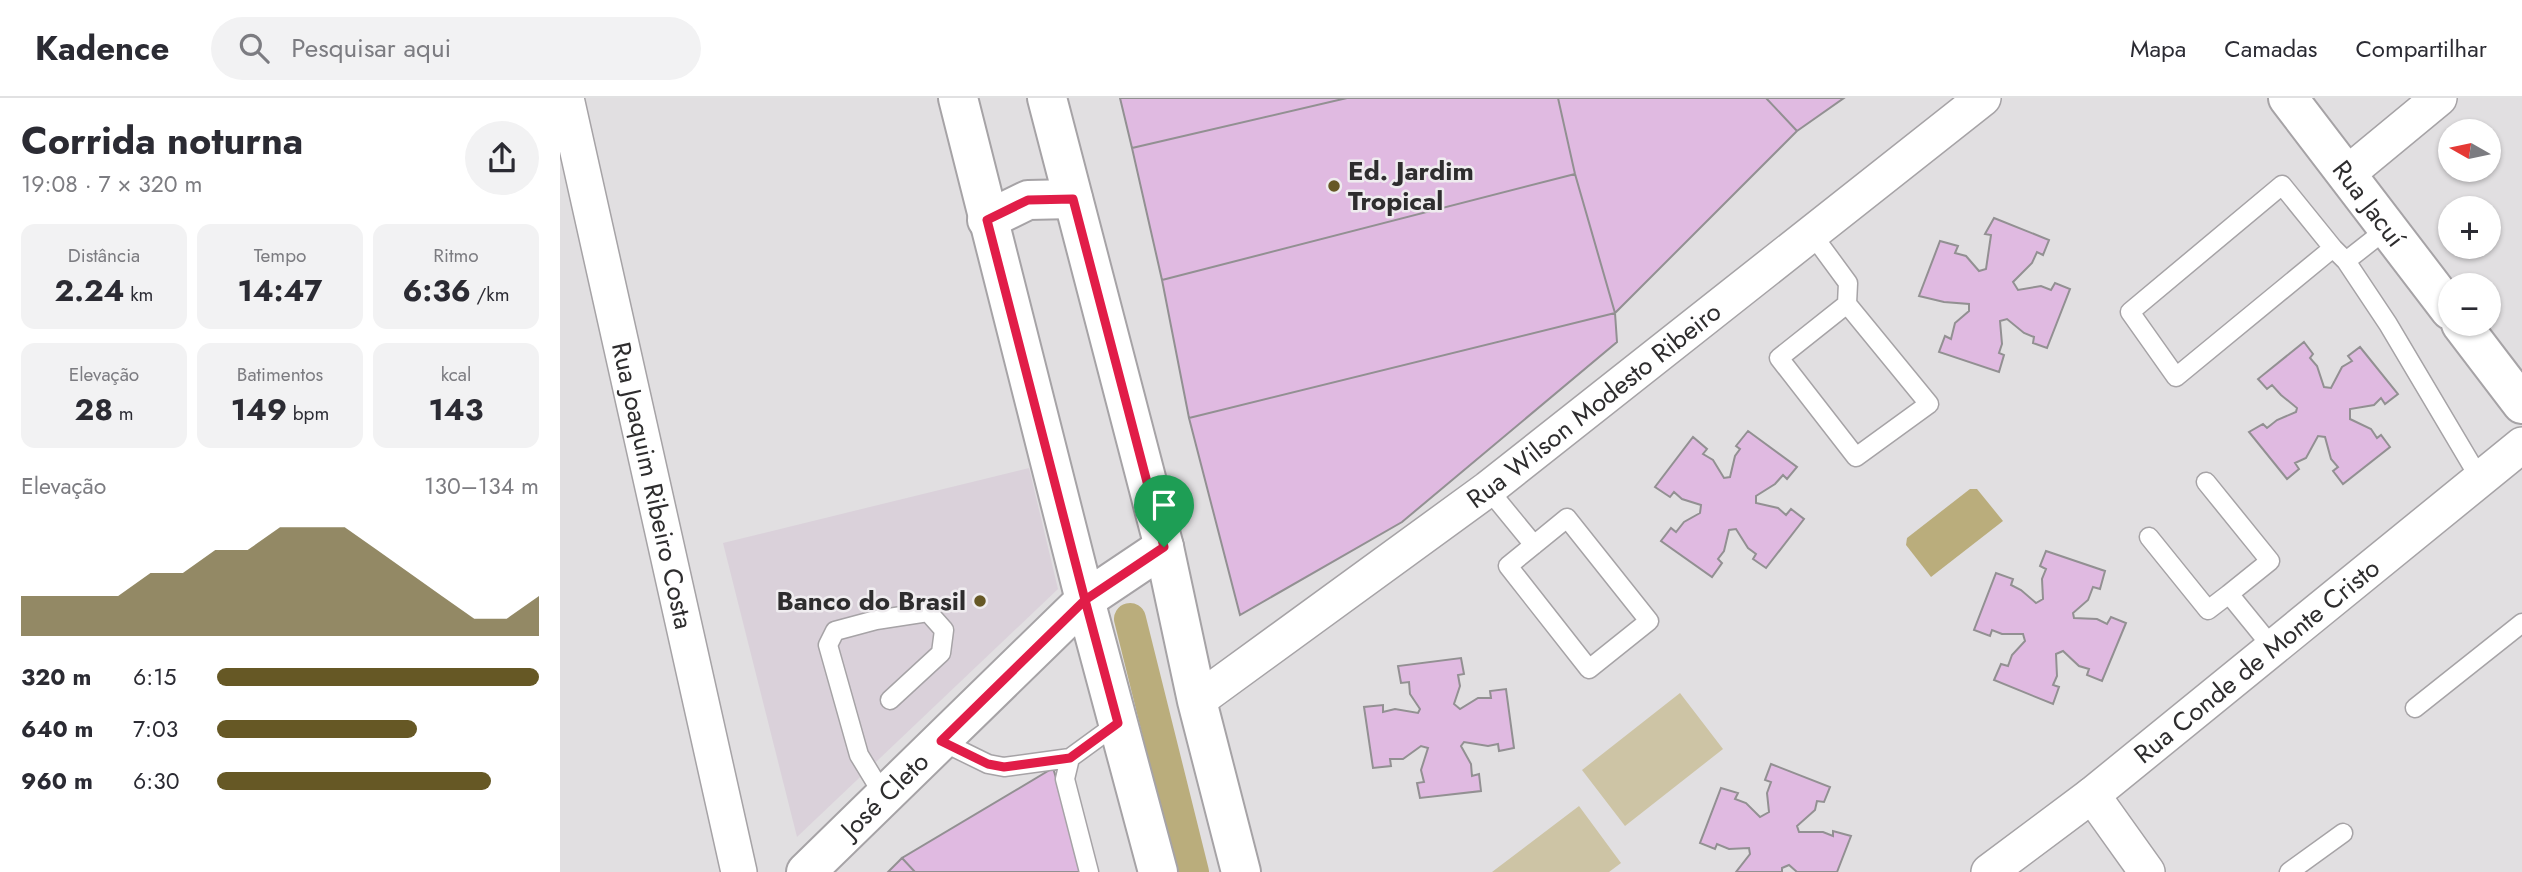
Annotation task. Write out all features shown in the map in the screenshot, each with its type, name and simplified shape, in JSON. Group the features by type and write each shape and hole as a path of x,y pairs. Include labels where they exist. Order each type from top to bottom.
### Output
{"main road":[{"path":"958,98 1085,600 1158,872"},
{"path":"1047,98 1164,547 1198,701 1241,872"},
{"name":"Rua Jacuí","path":"2288,98 2438,294"},
{"path":"987,220 1028,200 1073,199"},
{"path":"2470,336 2522,404"},
{"name":"José Cleto","path":"806,872 1085,600 1164,547"}],"street":[{"name":"Rua Joaquim Ribeiro Costa","path":"566,98 739,872"},
{"name":"Rua Wilson Modesto Ribeiro","path":"1198,701 1488,489 1983,98"},
{"path":"2347,174 2440,98"},
{"name":"Rua Conde de Monte Cristo","path":"1989,872 2092,795 2522,445"},
{"path":"2092,795 2147,872"}],"lane":[{"path":"2388,228 2339,255 2176,377 2130,312 2282,185 2339,255 2388,324 2480,479"},
{"path":"1812,233 1848,283 1847,304 1929,404 1856,457 1779,358 1847,304"},
{"path":"2149,537 2208,610 2270,561 2206,482"},
{"path":"1488,489 1534,545"},
{"path":"1567,518 1649,621 1589,669 1507,566 1534,545 1567,518"},
{"path":"2229,594 2273,648"},
{"path":"884,796 859,755 828,645 835,631 876,620 928,612 944,630 941,653 890,700"},
{"path":"2415,708 2522,623"},
{"path":"941,741 988,764 1004,767 1070,758 1118,723"},
{"path":"1070,758 1065,779 1089,872"},
{"path":"2289,872 2343,833"}],"shaded area":[{"path":"1029,468 1058,589 797,837 723,543"},
{"path":"1970,489 1977,489 2003,521 1931,577 1906,545 1907,538"},
{"path":"1680,693 1723,749 1625,826 1582,770"},
{"path":"1579,806 1621,863 1609,872 1492,872"}],"building":[{"path":"1120,98 1347,98 1132,148"},
{"name":"Ed. Jardim Tropical","path":"1347,98 1558,98 1575,174 1162,280 1132,148"},
{"path":"1558,98 1766,98 1797,131 1615,313 1575,174"},
{"path":"1766,98 1844,98 1797,131"},
{"path":"1575,174 1615,313 1189,418 1162,280"},
{"path":"1994,218 2049,240 2043,255 2037,252 2032,263 2013,282 2018,290 2041,286 2051,290 2055,283 2070,289 2047,348 2033,343 2034,337 2024,333 2007,319 2000,321 2002,344 1999,353 2004,355 1999,372 1939,352 1945,336 1951,339 1955,323 1969,311 1969,304 1919,296 1940,241 1958,246 1955,253 1966,256 1979,271 1986,269 1991,235 1985,234"},
{"path":"1615,313 1617,342 1402,522 1240,615 1189,418"},
{"path":"2304,342 2313,354 2310,358 2317,366 2324,387 2331,388 2342,367 2352,361 2348,356 2360,347 2398,394 2385,404 2381,398 2374,405 2350,409 2350,419 2371,429 2377,438 2381,435 2390,447 2343,484 2333,471 2338,467 2331,459 2325,437 2318,436 2306,458 2295,463 2299,469 2287,479 2249,432 2263,424 2267,428 2277,420 2296,412 2297,408 2272,385 2267,389 2258,379"},
{"path":"1748,431 1797,467 1787,479 1783,475 1775,484 1756,496 1756,503 1778,508 1786,515 1791,509 1804,519 1766,568 1753,559 1756,554 1748,548 1736,529 1729,530 1724,551 1718,559 1722,563 1712,577 1661,541 1671,528 1676,532 1684,522 1700,513 1701,505 1682,499 1674,492 1670,497 1655,487 1693,437 1707,449 1703,454 1713,460 1724,478 1730,477 1735,456 1740,449 1736,446"},
{"path":"2046,551 2105,571 2100,589 2093,587 2088,600 2073,613 2074,618 2097,619 2107,624 2111,617 2126,623 2102,681 2087,675 2089,669 2079,666 2063,651 2056,654 2057,676 2053,685 2059,687 2053,704 1994,680 2001,664 2008,666 2012,655 2025,641 2023,634 2002,634 1992,630 1990,636 1974,630 1996,573 2013,579 2011,585 2036,603 2043,599 2042,579 2046,569 2040,566"},
{"path":"1461,658 1464,674 1458,675 1460,686 1454,704 1460,709 1478,698 1491,698 1490,691 1506,689 1514,748 1499,751 1498,744 1488,746 1464,742 1461,746 1471,764 1472,776 1479,774 1481,791 1420,798 1417,783 1424,782 1421,770 1428,748 1421,746 1403,759 1390,759 1391,766 1373,768 1364,707 1383,705 1383,712 1395,709 1418,713 1420,709 1410,694 1409,682 1401,683 1398,666"},
{"path":"1771,764 1830,787 1824,802 1817,801 1815,810 1797,826 1799,832 1823,832 1833,836 1833,831 1851,836 1837,872 1797,872 1789,865 1782,868 1782,872 1736,872 1750,854 1749,848 1729,849 1717,844 1715,849 1700,843 1721,788 1738,793 1735,799 1746,803 1760,817 1769,812 1767,793 1771,782 1765,780"},
{"path":"1053,768 1085,872 915,872 902,858"},
{"path":"902,858 915,872 888,872"}],"waterway":[{"path":"1130,619 1193,872"}],"place":[{"name":"Ed. Jardim Tropical","path":"1334,186"},
{"name":"Banco do Brasil","path":"980,601"}],"route":[{"path":"1164,547 1073,199 1028,200 987,220 1085,600 941,741 988,764 1004,767 1070,758 1118,723 1085,600 1164,547"}]}
